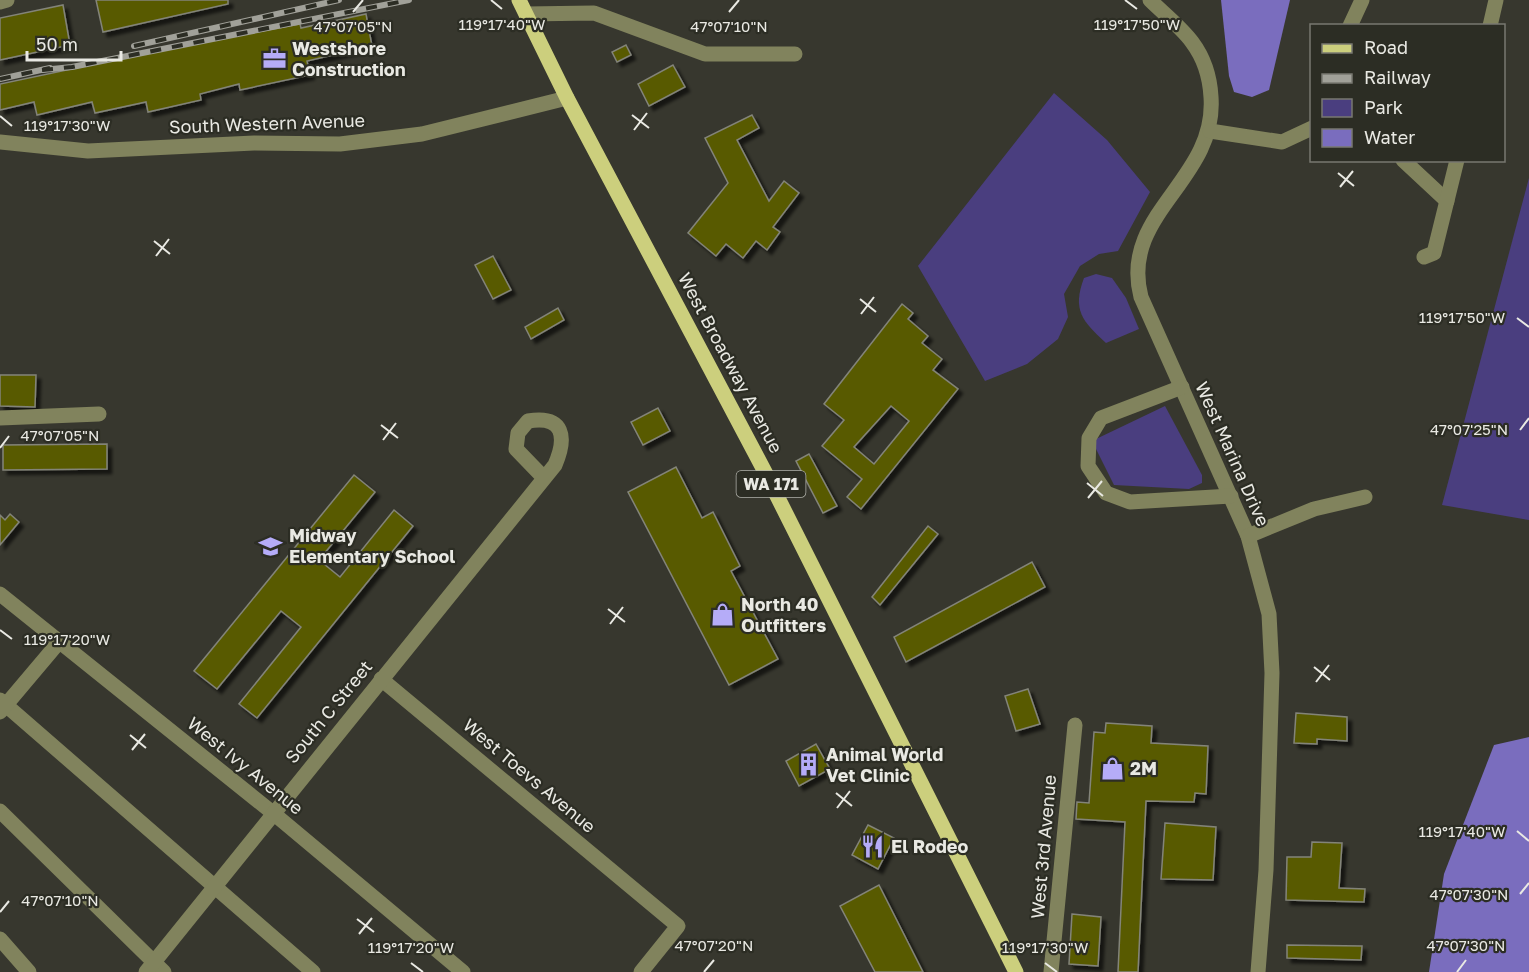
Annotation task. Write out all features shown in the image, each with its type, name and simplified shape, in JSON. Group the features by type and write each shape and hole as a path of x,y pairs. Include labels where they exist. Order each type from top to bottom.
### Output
{"main road":[{"name":"West Broadway Avenue","path":"523,7 567,98 770,482 1016,972"}],"street":[{"path":"0,2 8,0"},
{"name":"West Marina Drive","path":"1150,0 1192,42 1209,76 1210,131 1192,169 1147,230 1136,279 1141,297 1248,536 1269,614 1272,673 1266,870 1258,972"},
{"path":"1351,24 1362,0"},
{"path":"1490,24 1496,0"},
{"path":"523,7 594,13 705,54 795,54"},
{"name":"South Western Avenue","path":"0,142 88,151 254,143 340,144 422,134 567,98"},
{"path":"1210,131 1282,142 1310,129"},
{"path":"1405,162 1447,201"},
{"path":"1424,257 1434,253 1457,162"},
{"path":"1182,387 1101,418 1089,438 1088,466 1106,493 1130,502 1231,496"},
{"path":"0,418 99,414"},
{"name":"South C Street","path":"154,969 273,813 544,478"},
{"path":"1248,536 1314,510 1365,498"},
{"name":"West Ivy Avenue","path":"0,594 273,813 463,972"},
{"path":"59,642 2,705 313,972"},
{"name":"West Toevs Avenue","path":"381,679 678,926 641,972"},
{"name":"West 3rd Avenue","path":"1051,972 1075,725"},
{"path":"0,811 154,969"},
{"path":"0,939 29,972"}],"green space":[{"path":"1054,93 1107,140 1150,192 1118,251 1099,254 1080,266 1064,294 1068,317 1058,339 1027,364 985,381 918,266"},
{"path":"1529,178 1529,520 1442,505"},
{"path":"1096,274 1112,278 1126,298 1139,329 1106,343 1085,321 1079,307 1081,289 1084,278"},
{"path":"1165,406 1202,475 1202,483 1189,489 1114,485 1094,445 1096,439"}],"water":[{"path":"1221,0 1290,0 1269,90 1252,97 1234,92 1229,76"},
{"path":"1529,737 1529,972 1429,972 1444,874 1494,745"}],"building":[{"path":"96,0 228,0 228,4 103,32"},
{"path":"63,5 70,45 0,60 0,18"},
{"path":"366,14 372,46 307,61 310,75 240,90 239,84 200,94 201,100 148,112 146,102 95,113 92,102 37,115 34,102 0,110 0,84 190,44 300,24 301,28"},
{"path":"626,45 631,55 617,62 612,52"},
{"path":"673,65 685,87 649,106 638,84"},
{"path":"752,115 759,128 737,140 769,201 784,181 799,193 773,227 780,232 767,250 756,241 743,258 726,244 716,256 688,233 728,183 705,138"},
{"path":"493,256 511,290 493,299 475,265"},
{"path":"902,304 913,313 908,319 928,336 922,343 942,359 933,370 958,389 861,509 847,497 862,479 822,446 844,420 824,404","holes":["891,406 909,421 874,464 854,447"]},
{"path":"558,308 564,320 531,339 525,327"},
{"path":"0,375 36,375 35,407 0,406"},
{"path":"658,408 670,431 643,445 631,422"},
{"path":"107,444 107,469 3,470 3,445"},
{"path":"809,454 837,506 823,513 796,461"},
{"name":"North 40 Outfitters","path":"676,467 702,518 713,512 740,566 731,571 778,659 729,685 628,492"},
{"path":"354,475 375,492 319,560 340,577 394,510 413,526 257,718 239,704 301,627 281,611 217,689 194,671"},
{"path":"10,514 19,522 0,545 0,515 5,520"},
{"path":"928,526 938,534 880,605 872,597"},
{"path":"1032,562 1045,587 906,662 894,637"},
{"path":"1028,689 1040,724 1016,731 1005,696"},
{"path":"1296,713 1347,717 1347,741 1317,739 1317,744 1294,743"},
{"path":"1106,723 1152,726 1151,743 1208,746 1206,794 1195,793 1194,802 1146,801 1138,972 1118,972 1125,822 1076,819 1077,802 1089,803 1094,732 1105,733"},
{"name":"Animal World Vet Clinic","path":"816,744 830,769 799,786 786,761"},
{"path":"1165,823 1216,827 1213,880 1161,879"},
{"name":"El Rodeo","path":"868,825 894,838 878,869 852,855"},
{"path":"1312,842 1342,843 1339,888 1365,889 1364,902 1286,900 1287,857 1311,857"},
{"path":"879,885 923,972 875,972 840,906"},
{"path":"1072,914 1101,917 1098,966 1069,964"},
{"path":"1287,945 1362,946 1361,960 1287,958"}],"railway":[{"path":"134,46 339,0"},
{"path":"42,70 72,67 409,0"},
{"path":"0,79 50,68"}],"place":[{"name":"Westshore Construction","path":"274,59"},
{"name":"Midway Elementary School","path":"271,546"},
{"name":"North 40 Outfitters","path":"723,615"},
{"name":"Animal World Vet Clinic","path":"808,765"},
{"name":"2M","path":"1112,769"},
{"name":"El Rodeo","path":"873,847"}]}
